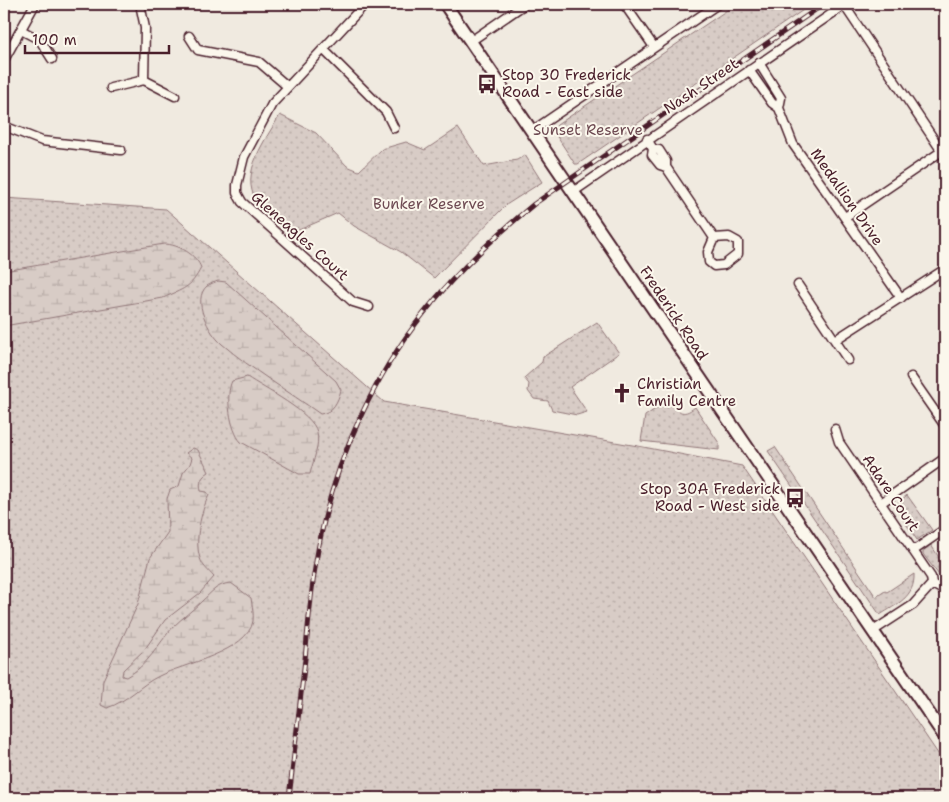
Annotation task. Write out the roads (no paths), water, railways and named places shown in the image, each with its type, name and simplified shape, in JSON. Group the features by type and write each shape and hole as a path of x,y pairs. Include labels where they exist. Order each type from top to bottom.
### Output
{"main road":[{"name":"Frederick Road","path":"445,4 945,737"}],"street":[{"path":"4,60 34,4"},
{"path":"140,4 145,28 144,80"},
{"name":"Gleneagles Court","path":"365,4 272,104 256,130 244,157 237,185 239,198 353,302 369,306"},
{"path":"470,41 524,4"},
{"path":"624,4 654,48"},
{"path":"532,131 718,4"},
{"path":"845,4 944,154 845,217"},
{"name":"Nash Street","path":"573,192 647,139 845,4"},
{"path":"21,30 40,40 52,59"},
{"path":"189,36 198,50 259,62 287,86"},
{"path":"323,50 386,112 394,128"},
{"name":"Medallion Drive","path":"759,63 781,98 779,108 793,144 901,298"},
{"name":"Medallion Drive","path":"749,70 772,103 779,108"},
{"path":"111,88 144,80 175,96"},
{"path":"4,126 42,141 121,150"},
{"path":"647,139 653,150 652,155 660,165 666,167 714,238"},
{"path":"714,238 729,238 738,242 740,248 736,257 720,266 709,262 708,252 714,238"},
{"path":"835,340 945,269"},
{"path":"798,285 848,360"},
{"path":"911,377 945,426"},
{"name":"Adare Court","path":"835,429 839,442 931,577 932,584"},
{"path":"881,503 945,458"},
{"path":"913,551 945,529"},
{"path":"873,631 913,605 932,584 945,591"}],"railway":[{"path":"289,798 313,581 328,506 347,447 360,418 389,363 406,337 436,298 462,269 534,204 824,4"}],"place":[{"name":"Stop 30 Frederick Road - East side","path":"487,84"},
{"name":"Christian Family Centre","path":"622,393"},
{"name":"Stop 30A Frederick Road - West side","path":"795,498"}],"park label":[{"name":"Sunset Reserve","path":"588,130"},
{"name":"Bunker Reserve","path":"429,204"}]}
